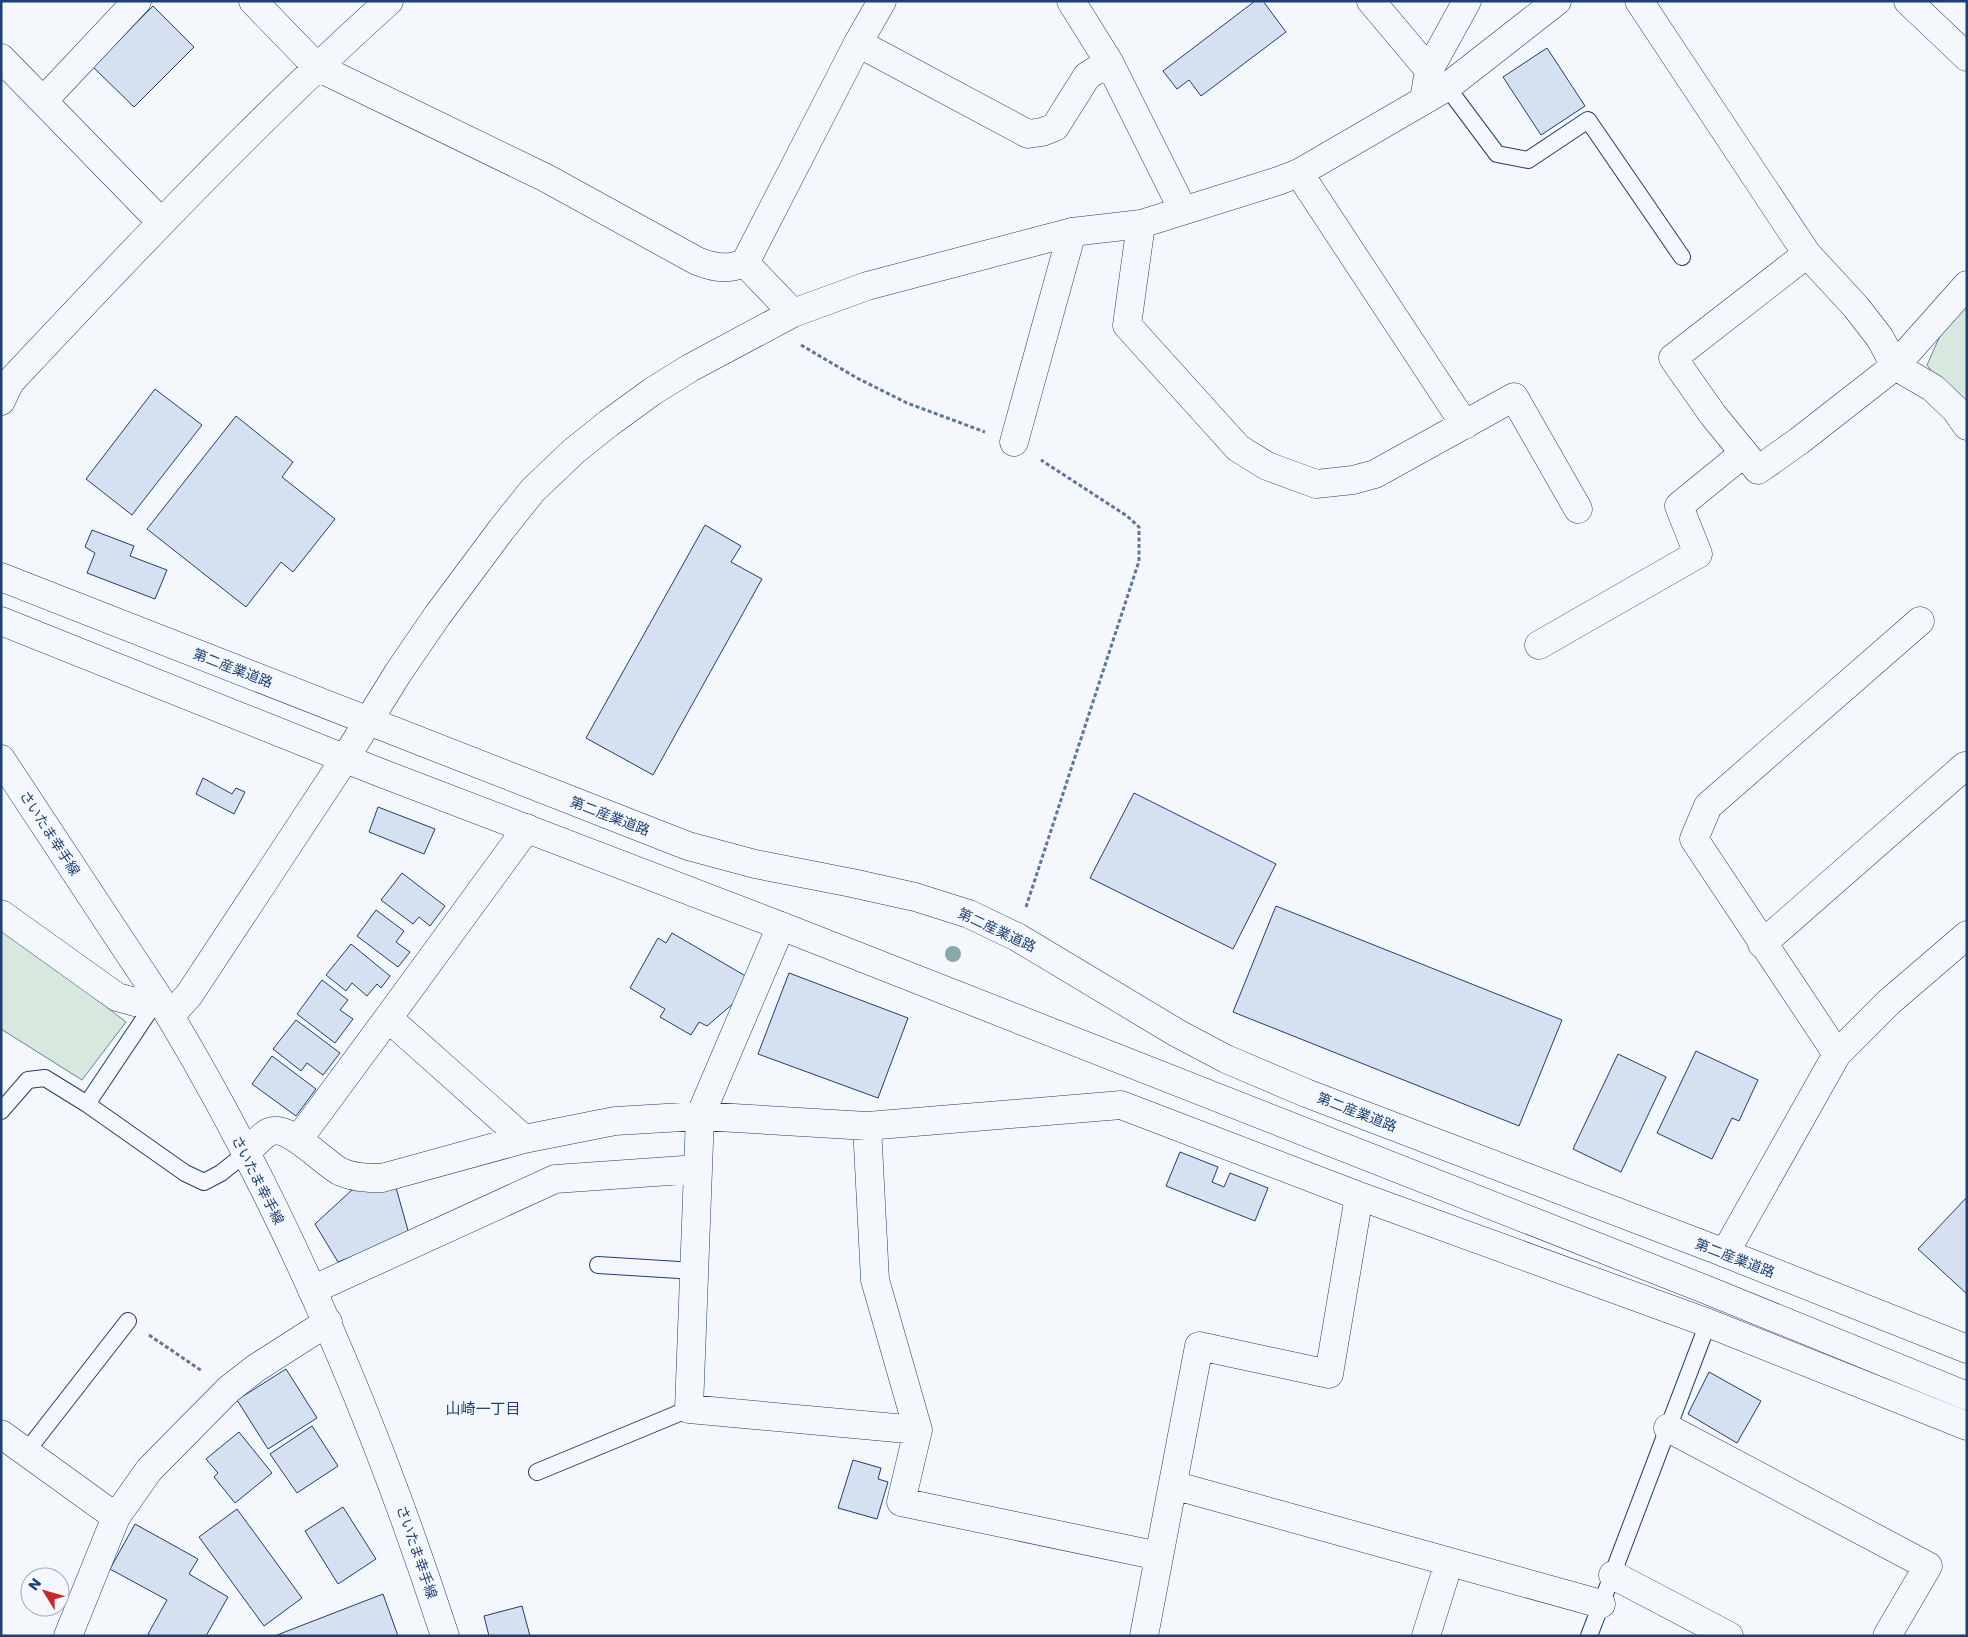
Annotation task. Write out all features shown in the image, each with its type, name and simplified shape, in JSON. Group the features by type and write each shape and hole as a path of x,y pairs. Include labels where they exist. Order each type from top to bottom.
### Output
{"street":[{"path":"43,101 137,1"},
{"path":"253,1 317,67 546,178 697,261 721,269 732,268 745,263 858,43 882,1"},
{"path":"4,384 161,222 317,67 389,1"},
{"path":"1071,1 1108,62 1183,210"},
{"path":"1371,1 1433,86"},
{"path":"1433,86 1467,1"},
{"path":"1,914 117,997 164,1007 190,995 346,757 398,673 437,616 501,530 533,490 574,451 653,391 690,368 793,313 867,286 1072,232 1141,224 1278,182 1299,173 1433,86 1488,57 1557,1"},
{"path":"1639,1 1807,254 1856,307 1880,338 1895,366 1934,388 1956,409 1967,426"},
{"path":"1908,1 1967,56"},
{"path":"858,43 1028,134 1055,128 1087,76 1108,62"},
{"path":"1,58 161,222"},
{"path":"1299,173 1464,425"},
{"path":"1141,224 1127,325 1238,448 1267,466 1316,484 1352,480 1375,474 1514,397 1578,509"},
{"path":"1014,442 1072,232"},
{"path":"1807,254 1673,358 1713,414 1758,470 1799,441 1895,366 1967,285"},
{"path":"745,263 793,313"},
{"path":"1539,645 1698,554 1679,506 1744,453"},
{"name":"第二産業道路","path":"1,577 688,846 755,864 852,882 915,897 969,914 1017,936 1177,1033 1226,1058 1306,1093 1967,1349"},
{"path":"1,621 346,757 376,771 781,926 1707,1290 1967,1396"},
{"path":"1836,1054 1694,839 1708,806 1920,621"},
{"name":"さいたま幸手線","path":"1,759 164,1007 246,1153 328,1322 374,1433 414,1539 445,1636"},
{"path":"1762,944 1964,766"},
{"path":"298,1140 527,828"},
{"path":"781,926 700,1116 689,1409 918,1430"},
{"path":"1725,1254 1836,1054 1888,1002 1967,935"},
{"path":"388,1018 524,1138"},
{"path":"246,1153 269,1132 279,1132 298,1140 340,1171 359,1178 382,1178 524,1138 615,1121 700,1116 867,1126 1121,1105 1359,1196 1708,1323 1967,1426"},
{"path":"867,1126 875,1280 918,1430 901,1502 1159,1556"},
{"path":"312,1290 555,1179 698,1169"},
{"path":"1144,1636 1199,1346 1329,1374 1359,1196"},
{"path":"68,1636 116,1517 149,1470 229,1389 256,1368 328,1322"},
{"path":"1668,1428 1928,1566 1887,1636"},
{"path":"1,1434 116,1517"},
{"path":"1173,1484 1601,1604"},
{"path":"1426,1636 1449,1562"},
{"path":"1612,1575 1729,1636"}],"lane":[{"path":"1433,86 1497,154 1528,160 1588,120 1682,257"},
{"path":"87,1104 164,1007"},
{"path":"1,1111 28,1080 45,1078 87,1104 185,1173 204,1182 221,1173 246,1153"},
{"path":"598,1265 694,1271"},
{"path":"26,1452 128,1321"},
{"path":"1589,1636 1708,1323"},
{"path":"537,1472 689,1409"}],"path":[{"path":"769,325 856,378 907,403 1014,442 1060,475 1127,516 1139,527 1139,561 1017,936"},
{"path":"128,1321 229,1389"}],"shaded area":[{"path":"1967,288 1967,419 1927,365 1959,293"},
{"path":"1,926 126,1022 82,1080 1,1029"}],"building":[{"path":"1255,1 1263,1 1286,32 1201,96 1189,80 1177,89 1163,71"},
{"path":"153,6 194,47 134,107 93,67"},
{"path":"1547,48 1585,106 1541,135 1503,77"},
{"path":"155,389 202,425 132,515 86,479"},
{"path":"236,416 293,462 282,477 335,519 293,572 281,562 246,607 147,529"},
{"path":"705,525 741,546 731,562 762,579 653,775 586,738"},
{"path":"92,530 134,546 130,556 167,570 155,599 87,573 95,553 85,547"},
{"path":"203,778 232,794 236,788 245,792 234,814 196,794"},
{"path":"1134,793 1276,864 1233,949 1090,878"},
{"path":"378,807 435,829 424,854 369,832"},
{"path":"402,873 445,906 430,926 419,917 413,924 381,900"},
{"path":"1276,906 1562,1020 1519,1126 1233,1012"},
{"path":"376,910 404,931 396,942 410,952 398,967 357,936"},
{"path":"672,933 749,978 735,1002 707,1026 699,1022 691,1035 660,1017 665,1009 630,988 658,938 666,943"},
{"path":"351,944 390,976 381,988 377,984 367,996 352,983 346,991 326,975"},
{"path":"789,973 908,1018 878,1098 758,1054"},
{"path":"322,980 348,1000 340,1010 353,1019 335,1043 297,1014"},
{"path":"296,1020 340,1053 323,1075 307,1063 301,1071 273,1049"},
{"path":"1696,1051 1758,1080 1739,1121 1732,1118 1712,1159 1657,1133"},
{"path":"1618,1054 1666,1077 1621,1172 1573,1149"},
{"path":"272,1056 316,1089 296,1116 252,1084"},
{"path":"1180,1152 1218,1167 1212,1182 1224,1187 1230,1173 1268,1188 1255,1221 1166,1186"},
{"path":"395,1184 409,1234 338,1262 315,1224 353,1189"},
{"path":"1967,1197 1967,1294 1918,1249"},
{"path":"286,1369 317,1418 268,1449 237,1400"},
{"path":"1709,1372 1761,1401 1737,1443 1688,1414"},
{"path":"312,1426 338,1466 297,1493 270,1454"},
{"path":"239,1432 272,1473 235,1503 214,1477 218,1473 206,1459"},
{"path":"853,1460 881,1468 878,1479 888,1482 877,1519 838,1508"},
{"path":"343,1507 376,1559 338,1584 305,1531"},
{"path":"237,1509 302,1598 264,1626 199,1537"},
{"path":"135,1524 198,1559 189,1574 228,1597 206,1636 151,1636 148,1634 167,1600 110,1569"},
{"path":"383,1594 398,1636 277,1636 277,1635"},
{"path":"522,1606 530,1636 489,1636 484,1616"}],"district":[{"name":"山崎一丁目","path":"483,1408"}]}
